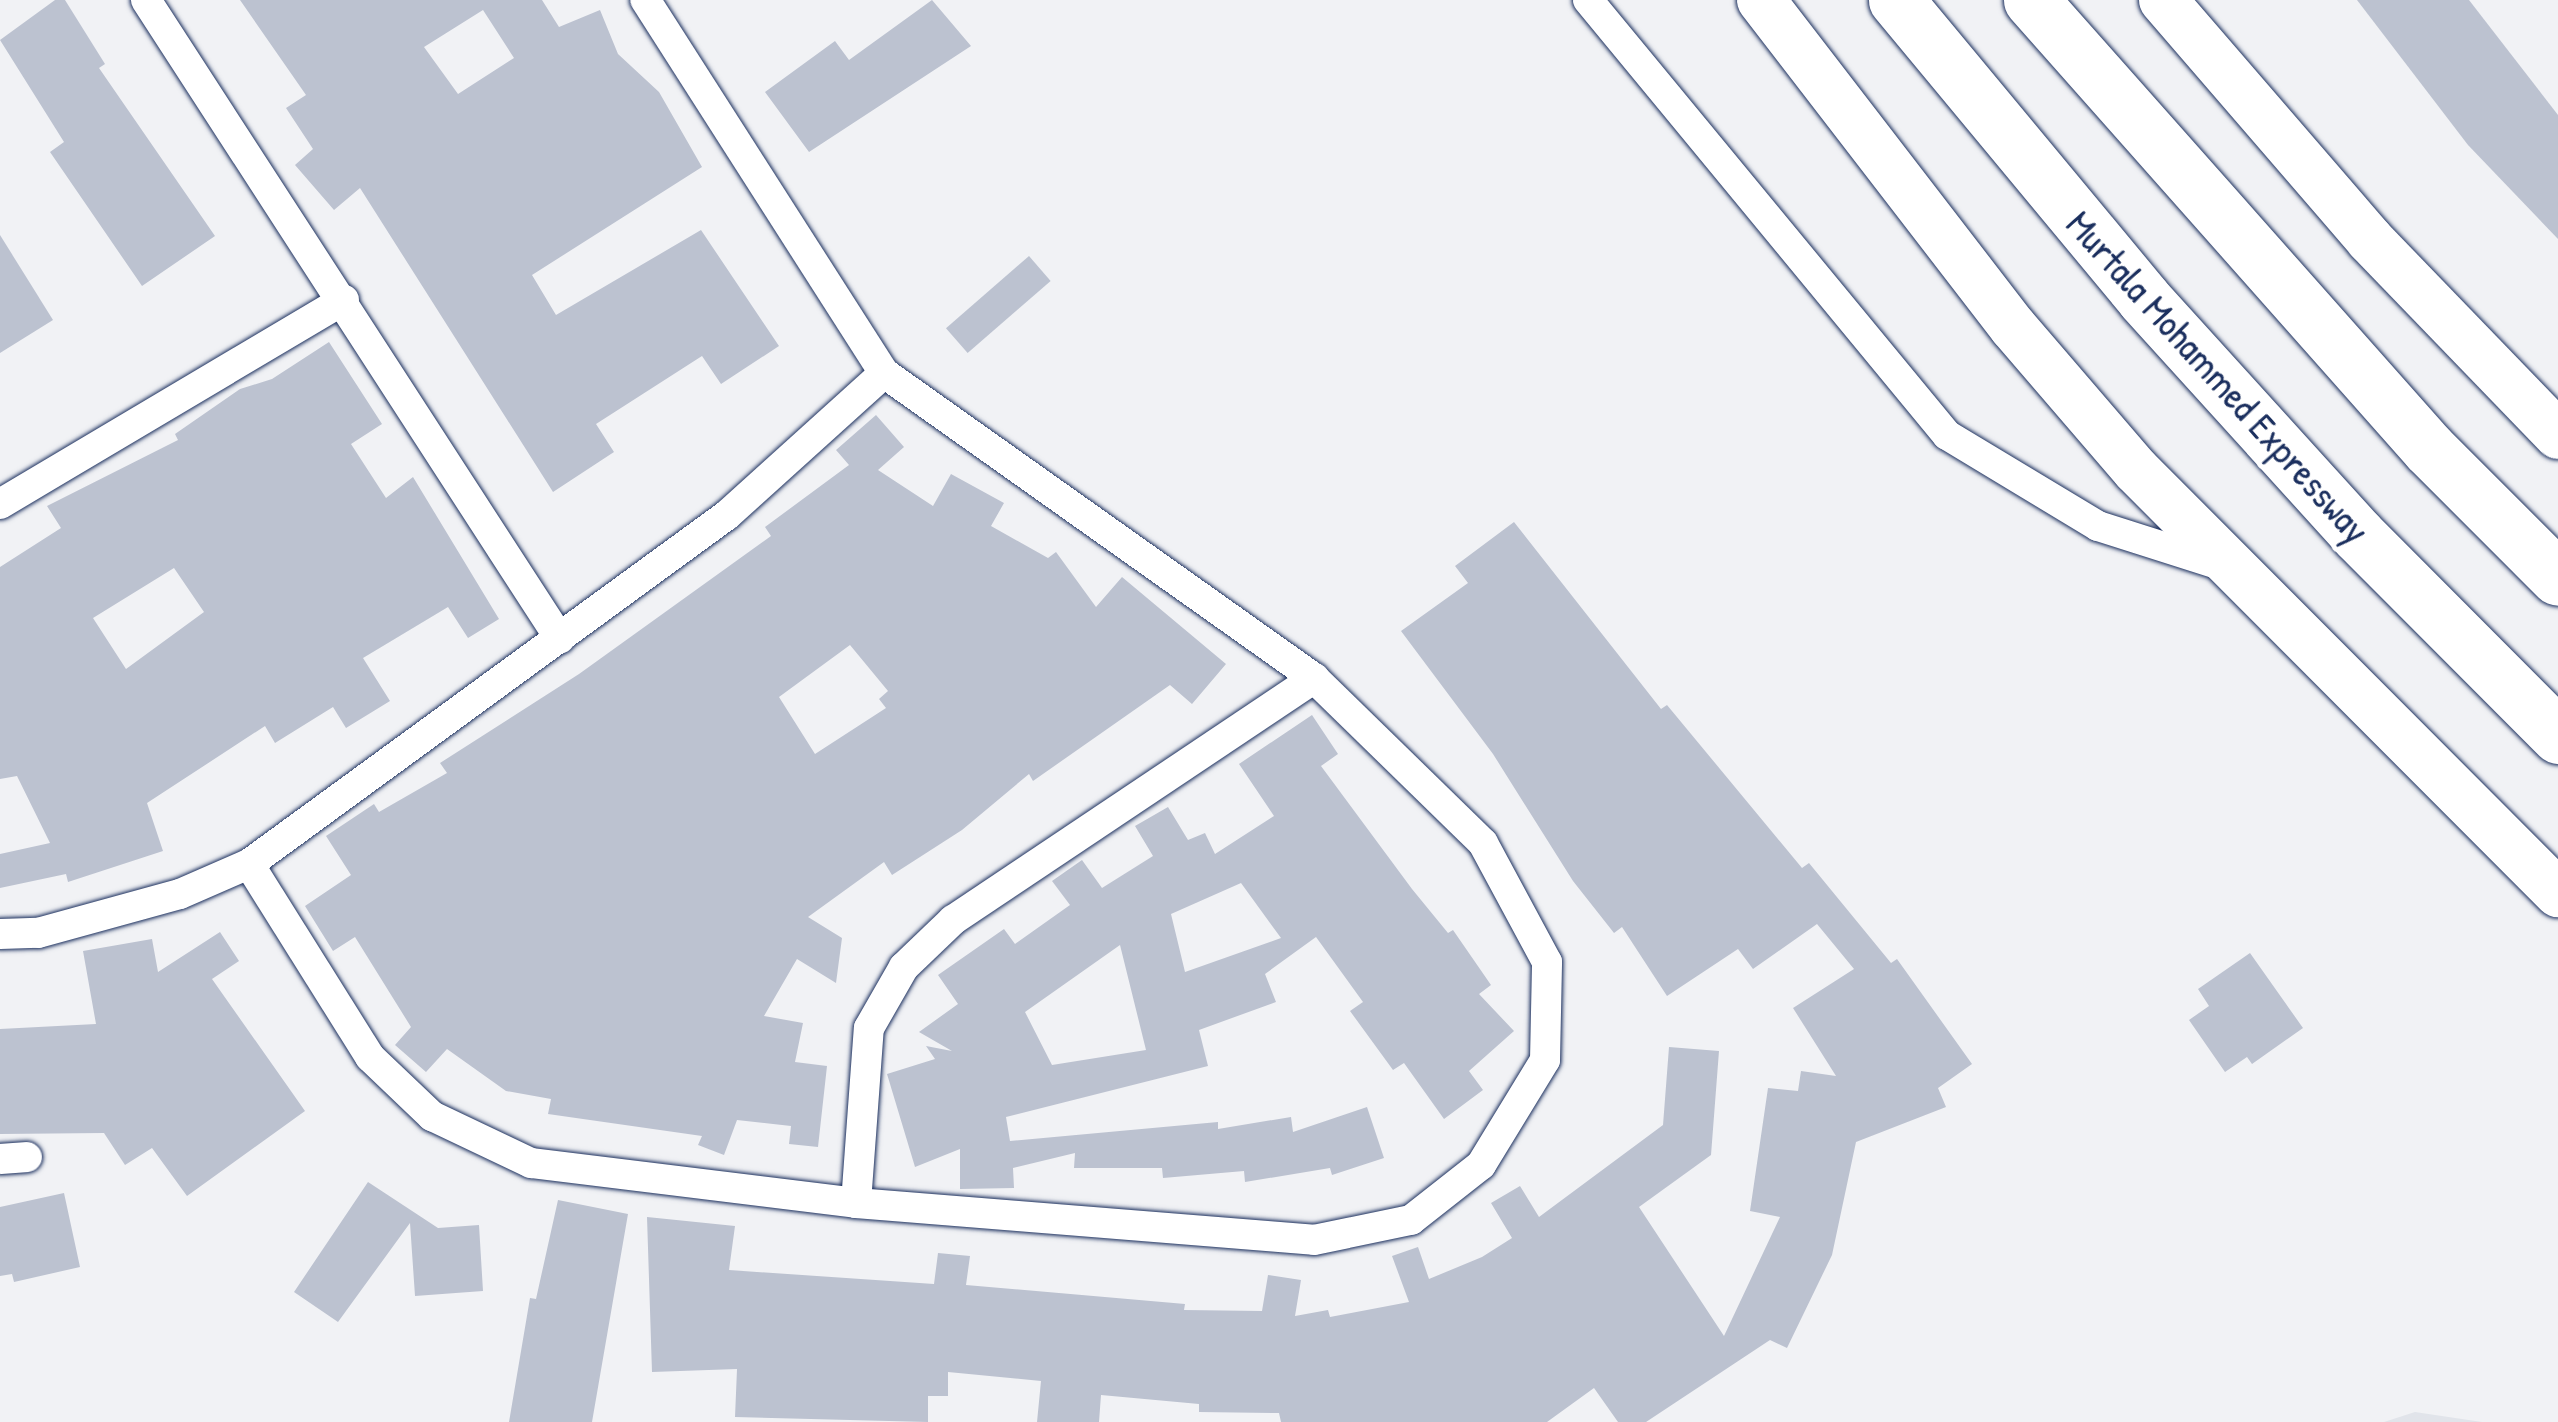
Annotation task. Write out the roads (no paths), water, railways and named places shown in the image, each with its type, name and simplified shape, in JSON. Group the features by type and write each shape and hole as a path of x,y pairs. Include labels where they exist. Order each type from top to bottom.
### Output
{"highway":[{"name":"Murtala Mohammed Expressway","path":"1896,0 2157,314 2358,534 2558,736"},
{"path":"2032,0 2250,253 2429,449 2558,578"}],"main road":[{"path":"1761,0 2013,327 2136,470 2558,894"},
{"path":"2163,0 2370,240 2558,435"}],"street":[{"path":"146,0 344,300 560,639"},
{"path":"249,864 370,1058 432,1116 531,1163 856,1203 1314,1240 1411,1220 1481,1165 1545,1060 1547,962 1483,843 1314,678 884,373 645,0"},
{"path":"1588,0 1947,436 2098,526 2234,569"},
{"path":"0,504 344,300"},
{"path":"0,934 38,934 180,894 249,864 728,515 884,373"},
{"path":"856,1203 869,1028 904,967 953,920 1314,678"}]}
